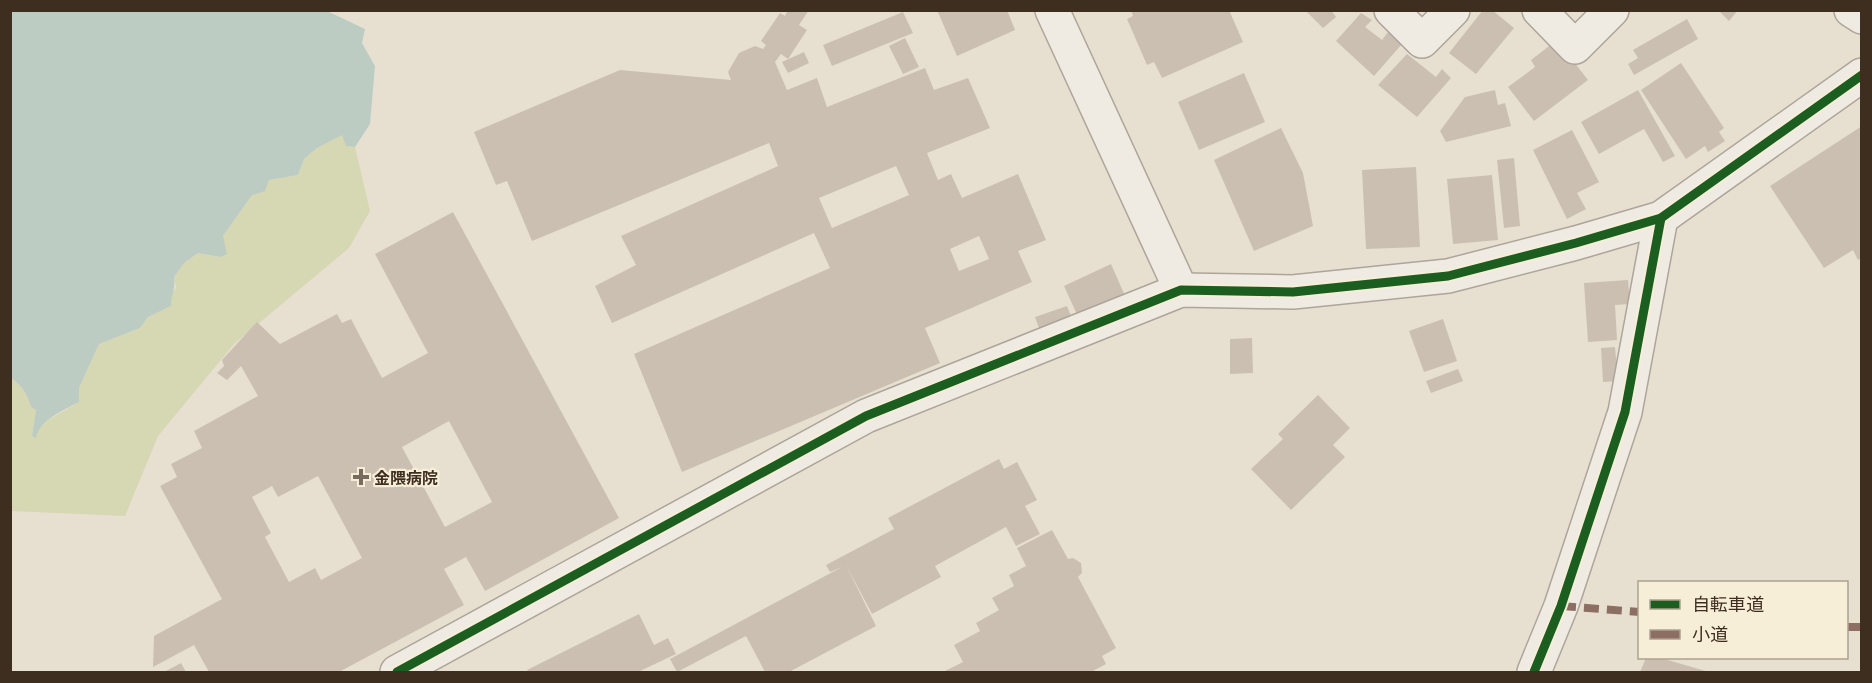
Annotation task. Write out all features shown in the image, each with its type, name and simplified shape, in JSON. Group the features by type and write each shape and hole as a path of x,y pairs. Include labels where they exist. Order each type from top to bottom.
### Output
{"street":[{"path":"1052,10 1181,290"},
{"path":"1391,10 1422,41 1453,10"},
{"path":"1539,10 1575,46 1612,10"},
{"path":"1851,10 1862,16"},
{"path":"397,672 866,416 1181,290 1293,292 1448,276 1661,218 1862,75"},
{"path":"1534,672 1561,606 1625,412 1661,218"}],"green space":[{"path":"342,134 346,146 355,147 370,211 349,248 235,343 158,436 125,516 11,511 11,378 21,387 31,407 36,410 32,436 48,420 79,402 79,388 99,344 140,328 148,317 171,306 171,296 176,287 174,277 184,263 198,253 220,257 223,236 252,195 269,180 298,175 304,159 317,148"}],"shaded area":[{"path":"10,11 327,11 365,29 362,43 375,66 370,124 355,147 346,146 342,135 317,148 304,159 298,175 269,180 265,191 252,195 223,236 227,254 220,257 198,253 184,263 174,277 171,306 148,317 140,328 99,344 79,388 79,402 47,421 36,438 32,436 36,410 31,407 21,387 11,378"}],"building":[{"path":"788,10 809,10 799,25 807,30 788,59 781,54 775,62 787,90 817,78 827,107 925,68 934,90 968,78 990,128 927,153 938,180 951,174 962,198 1018,174 1046,240 1018,251 1032,282 925,328 940,363 682,472 634,354 830,268 814,233 612,323 595,286 636,265 621,236 778,166 769,143 532,241 507,181 496,185 474,132 620,70 731,80 728,72 739,53 755,46 763,49 766,45 761,41 780,13 785,16","holes":["896,166 909,195 832,228 819,198","979,236 989,259 959,271 950,249"]},
{"path":"937,10 1007,10 1015,30 957,56"},
{"path":"1131,10 1229,10 1243,42 1162,78 1154,62 1147,65 1127,19 1133,16"},
{"path":"1305,10 1331,10 1336,17 1323,28"},
{"path":"1483,10 1492,10 1514,28 1476,74 1449,53"},
{"path":"1718,10 1738,10 1729,21"},
{"path":"903,12 913,33 832,66 823,45"},
{"path":"1361,13 1372,20 1365,27 1382,40 1388,32 1402,44 1374,76 1336,41"},
{"path":"1687,19 1698,39 1634,75 1628,64 1638,58 1633,50"},
{"path":"905,38 919,67 903,74 889,46"},
{"path":"1557,40 1588,80 1534,121 1508,87 1535,67 1531,60"},
{"path":"804,52 809,63 788,73 782,62"},
{"path":"1407,54 1436,77 1442,69 1451,78 1417,117 1378,85"},
{"path":"1681,63 1724,128 1719,132 1725,141 1708,152 1705,146 1686,159 1641,90"},
{"path":"1244,73 1265,122 1199,150 1178,102"},
{"path":"1495,90 1498,105 1505,103 1511,126 1446,142 1440,131 1465,97"},
{"path":"1638,90 1675,156 1663,162 1644,129 1599,154 1581,122"},
{"path":"1862,126 1862,258 1858,260 1853,250 1824,268 1770,186"},
{"path":"1281,128 1303,173 1313,226 1254,251 1214,160"},
{"path":"1572,130 1599,182 1577,193 1586,209 1567,219 1533,150"},
{"path":"1514,158 1520,226 1504,228 1497,160"},
{"path":"1416,167 1420,247 1366,249 1362,170"},
{"path":"1492,175 1498,240 1453,244 1447,179"},
{"path":"453,212 619,518 485,591 466,557 444,569 464,605 339,672 209,672 194,645 153,667 154,636 222,599 160,486 177,477 171,464 202,448 194,431 258,396 241,366 227,380 217,373 224,366 222,360 257,322 280,344 337,314 342,323 351,319 382,378 428,353 375,254","holes":["449,421 492,502 445,527 402,447","318,476 362,558 321,580 315,568 289,582 265,537 271,533 252,497 272,486 278,497"]},
{"path":"1111,264 1126,298 1079,319 1064,286"},
{"path":"1628,280 1630,304 1615,305 1617,340 1588,342 1584,283"},
{"path":"1067,306 1074,324 1042,336 1035,317"},
{"path":"1443,319 1457,361 1424,372 1409,331"},
{"path":"1252,338 1253,373 1230,374 1230,339"},
{"path":"1615,347 1618,381 1603,382 1601,348"},
{"path":"1458,369 1463,381 1431,393 1426,381"},
{"path":"1318,395 1350,428 1333,445 1345,457 1291,510 1251,469 1283,439 1278,434"},
{"path":"999,459 1004,469 1017,462 1037,500 1025,506 1040,534 1016,546 1006,527 935,566 941,577 872,614 846,565 876,626 789,672 765,672 746,636 677,672 670,659 842,567 830,572 826,565 894,529 888,518"},
{"path":"1052,530 1068,559 1073,558 1081,563 1082,573 1078,577 1116,648 1102,656 1106,664 1091,672 943,672 963,662 954,645 980,631 976,623 999,610 992,598 1014,586 1009,575 1026,566 1017,548"},
{"path":"639,614 654,645 668,638 676,654 638,672 528,672 527,670"},
{"path":"1646,659 1664,659 1709,672 1640,672"},
{"path":"181,663 186,672 164,672"}],"marked path":[{"path":"1561,606 1638,612"},
{"path":"1848,627 1862,627"}],"cycle path":[{"path":"397,672 866,416 1181,290 1293,292 1448,276 1661,218 1862,75"},
{"path":"1534,672 1561,606 1625,412 1661,218"}],"place":[{"name":"金隈病院","path":"361,477"}]}
